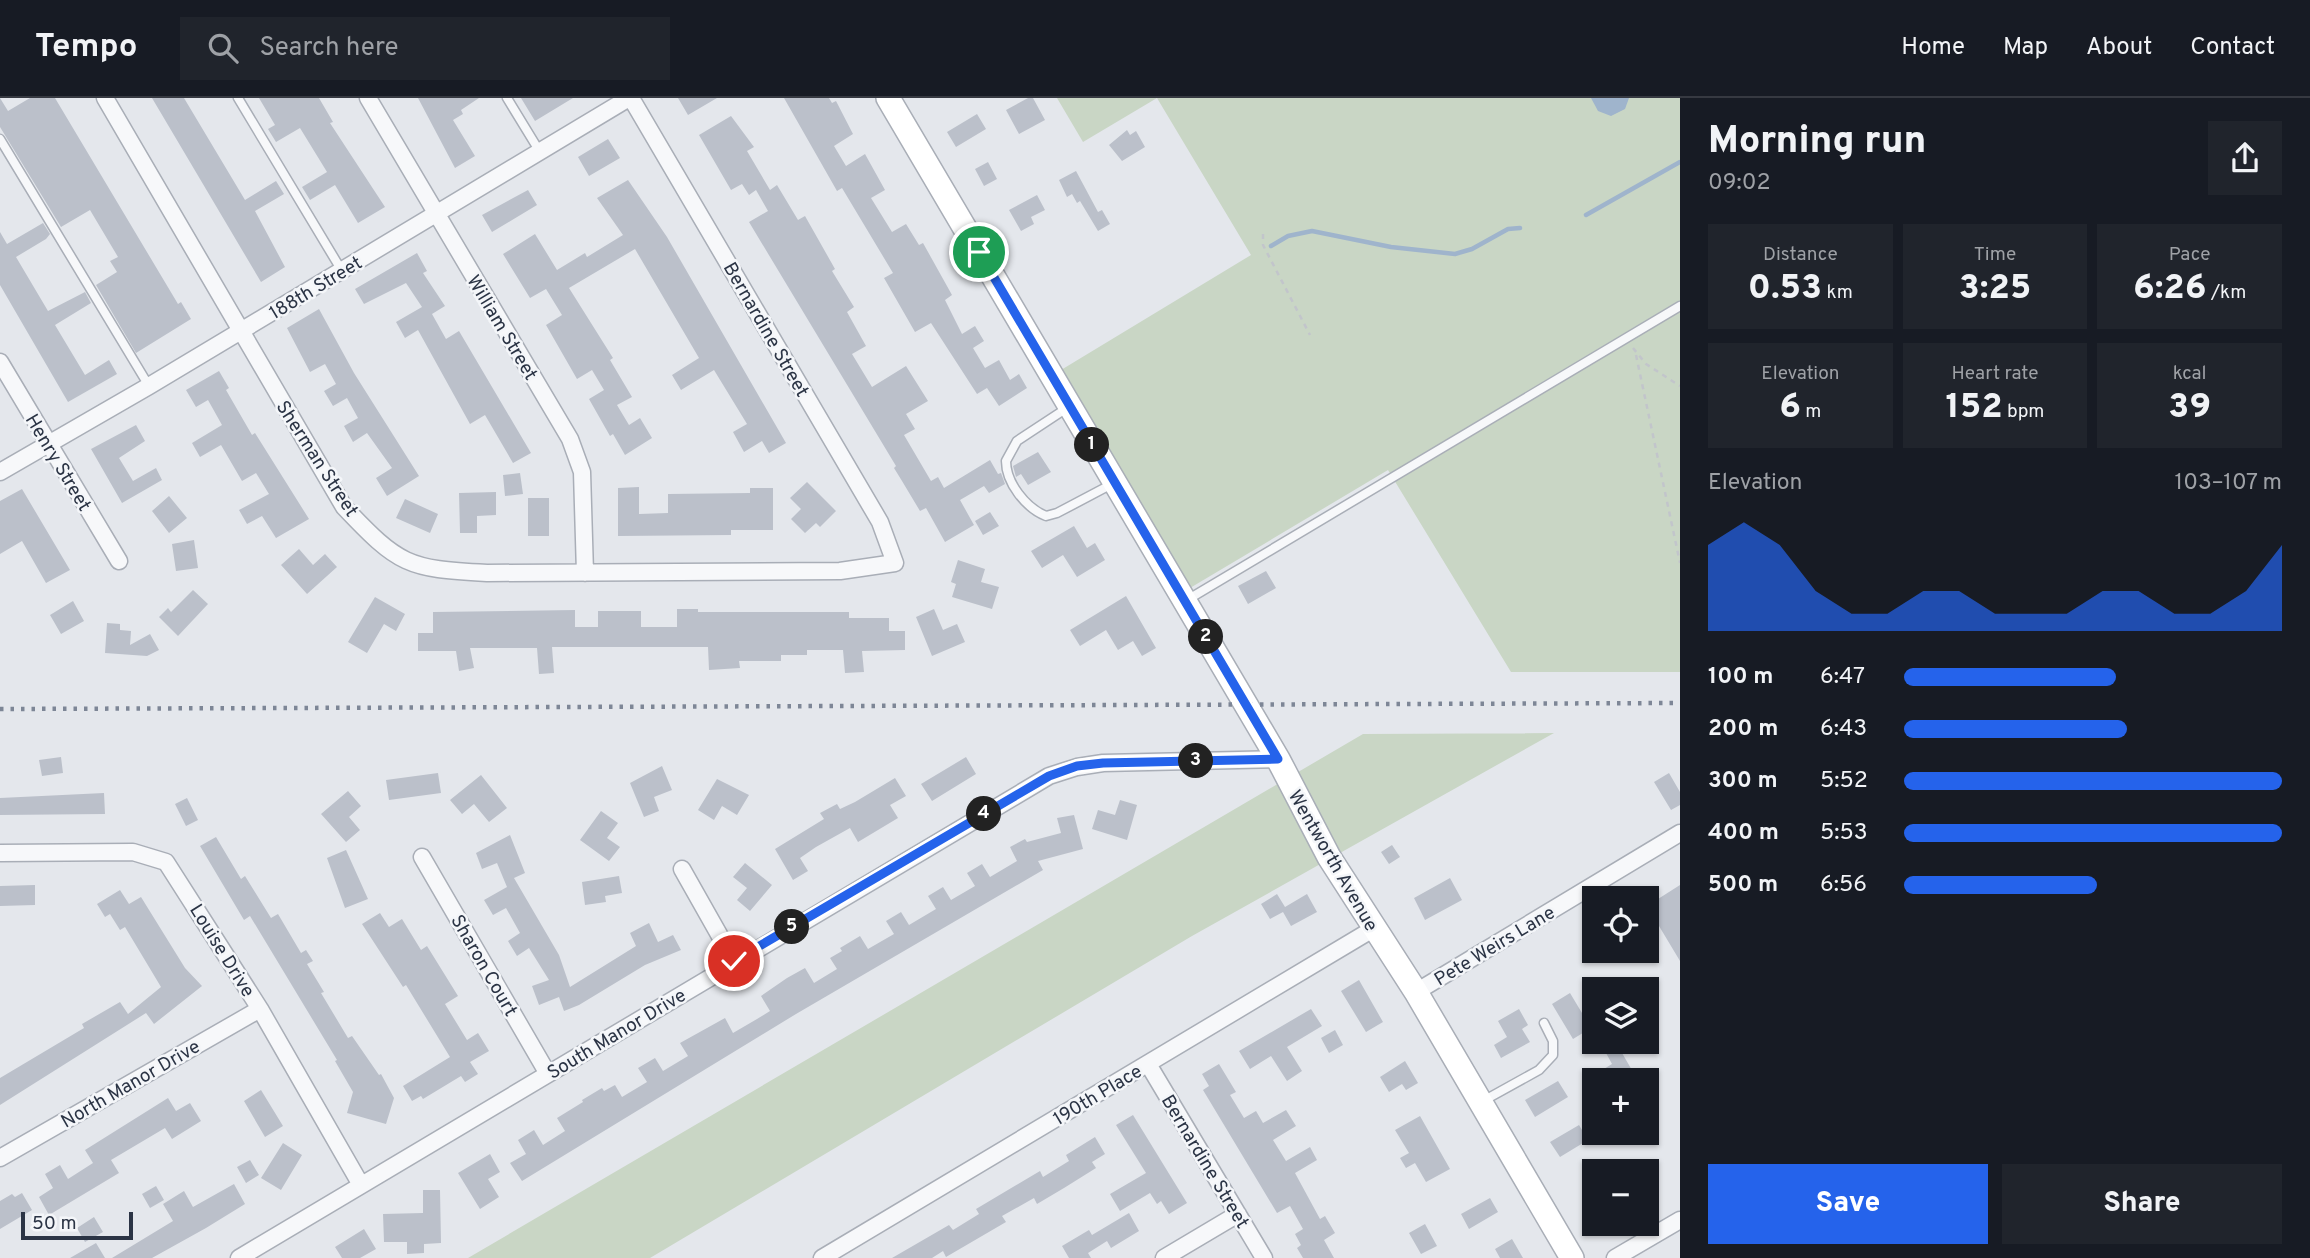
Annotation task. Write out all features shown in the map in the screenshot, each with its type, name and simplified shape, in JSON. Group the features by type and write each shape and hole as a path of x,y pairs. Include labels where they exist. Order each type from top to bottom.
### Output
{"street":[{"name":"Sherman Street","path":"105,98 344,507 399,559 434,570 585,573 840,571 895,563"},
{"name":"William Street","path":"368,98 570,439 582,472 585,573"},
{"name":"188th Street","path":"0,472 240,332 630,98"},
{"name":"Bernardine Street","path":"630,98 880,522 895,563"},
{"name":"Wentworth Avenue","path":"888,98 1278,759 1329,857 1416,992 1572,1258"},
{"name":"Henry Street","path":"0,362 119,561"},
{"name":"South Manor Drive","path":"239,1258 734,961 1049,776 1077,766 1103,763 1278,759"},
{"name":"Pete Weirs Lane","path":"1416,992 1680,833"},
{"name":"Louise Drive","path":"0,853 133,852 166,862 260,1009 361,1185"},
{"name":"Sharon Court","path":"422,857 548,1074"},
{"path":"682,869 734,961"},
{"name":"190th Place","path":"822,1258 1373,929"},
{"name":"North Manor Drive","path":"0,1158 260,1009"},
{"name":"Bernardine Street","path":"1147,1064 1264,1258"},
{"path":"1164,1258 1238,1214"},
{"path":"1615,1258 1680,1220"}],"lane":[{"path":"239,98 342,271"},
{"path":"507,98 540,153"},
{"path":"0,139 149,386"},
{"path":"1185,602 1680,306"},
{"path":"1070,407 1017,442 1006,461 1011,480 1029,506 1046,516 1057,513 1115,482"},
{"path":"1481,1102 1539,1070 1553,1055 1553,1041 1544,1023"}],"path":[{"path":"1263,234 1263,245 1310,335"},
{"path":"1628,336 1636,355 1680,563"},
{"path":"1636,355 1680,386"}],"green space":[{"path":"1057,98 1157,98 1083,142"},
{"path":"1157,98 1680,98 1680,672 1511,672 1388,470 1190,588 1061,370 1251,255"},
{"path":"1554,733 1192,936 650,1258 468,1258 1363,734"}],"water":[{"path":"1591,98 1629,98 1625,109 1611,116 1598,111"}],"building":[{"path":"0,98 8,111 30,98 55,98 178,304 181,302 191,319 136,353 96,285 117,272 110,261 118,257 90,210 61,227 0,127"},
{"path":"152,98 184,98 245,200 276,181 284,194 255,211 285,267 261,282"},
{"path":"259,98 319,98 333,122 330,123 385,207 358,223 335,185 310,200 302,187 327,172 300,128 276,142 268,129 275,125"},
{"path":"418,98 479,98 461,110 463,114 453,120 475,156 455,168"},
{"path":"521,98 573,98 535,121"},
{"path":"678,98 717,98 688,115"},
{"path":"784,98 829,98 832,103 836,101 853,134 834,146 846,166 865,154 885,190 871,198 892,232 906,224 919,245 923,243 952,295 945,300 962,334 975,326 984,341 973,348 985,368 999,360 1010,380 1019,374 1027,388 999,406 987,388 977,394 931,323 915,332 884,278 893,273 842,188 837,191"},
{"path":"1033,98 1045,120 1019,134 1006,110"},
{"path":"977,114 986,129 956,147 947,132"},
{"path":"731,116 754,147 747,151 770,190 777,185 798,220 805,216 835,269 832,271 854,307 847,312 866,346 852,354 872,387 906,366 928,401 906,414 915,429 904,435 931,481 938,477 944,488 990,460 998,474 1001,473 1005,484 989,493 984,486 960,500 974,525 945,542 926,508 920,511 894,468 896,466 749,222 768,211 756,190 749,195 742,184 731,190 699,135"},
{"path":"1127,130 1130,135 1136,131 1145,147 1122,161 1109,145"},
{"path":"608,139 620,158 589,176 578,157"},
{"path":"988,162 997,179 984,186 975,169"},
{"path":"1076,171 1098,212 1102,210 1110,224 1098,231 1080,201 1077,203 1072,194 1067,197 1059,180"},
{"path":"628,180 667,237 786,443 769,453 762,441 744,452 733,432 747,424 714,370 681,390 672,375 699,358 635,249 569,288 613,358 610,360 632,397 617,405 629,425 640,418 652,438 625,455 613,434 610,436 589,399 604,390 592,370 577,379 546,325 562,315 546,289 530,298 503,254 535,234 557,270 585,253 587,257 623,235 597,198"},
{"path":"528,190 537,205 492,232 482,215"},
{"path":"1037,195 1045,210 1031,217 1034,224 1021,231 1009,210"},
{"path":"43,223 50,234 16,257 48,311 85,292 91,303 55,325 85,375 109,360 117,374 68,402 0,285 0,232 7,244"},
{"path":"417,253 427,271 423,273 445,306 432,314 446,339 459,331 531,453 513,463 485,415 470,424 418,330 405,338 396,322 422,307 406,283 364,304 355,289"},
{"path":"319,309 354,373 419,476 387,496 376,478 392,468 367,433 353,442 344,426 358,418 347,398 333,406 324,391 336,384 325,364 310,372 287,328"},
{"path":"219,371 229,388 226,390 252,435 255,433 309,519 276,538 262,516 247,524 239,510 269,494 256,473 242,481 221,445 200,457 192,443 222,425 208,400 196,407 186,390"},
{"path":"136,425 145,441 119,458 133,481 156,468 162,480 122,503 91,449"},
{"path":"1038,452 1051,472 1028,485 1021,474 1016,477 1013,466"},
{"path":"520,473 523,494 505,496 503,475"},
{"path":"807,482 836,511 820,527 816,523 805,533 791,519 801,509 790,498"},
{"path":"639,487 639,514 668,513 668,494 750,493 750,488 773,488 773,530 731,530 731,535 618,536 618,488"},
{"path":"22,489 70,570 46,583 22,541 0,554 0,501"},
{"path":"496,492 496,515 477,516 477,533 460,533 459,493"},
{"path":"169,496 187,518 169,533 152,511"},
{"path":"528,498 549,498 549,536 528,536"},
{"path":"405,499 438,514 430,533 396,518"},
{"path":"990,512 999,526 983,535 975,521"},
{"path":"1074,526 1087,548 1095,543 1105,560 1077,577 1063,555 1042,568 1031,551"},
{"path":"194,540 198,568 176,571 172,544"},
{"path":"299,549 313,565 325,554 337,567 307,594 281,565"},
{"path":"958,560 985,569 981,582 999,587 992,609 952,597 956,584 951,582"},
{"path":"1266,571 1276,588 1248,604 1238,586"},
{"path":"193,590 208,604 178,636 159,617 168,608 171,612"},
{"path":"1126,596 1156,648 1142,656 1133,641 1118,650 1106,630 1080,646 1070,630"},
{"path":"375,597 405,614 396,631 384,624 367,653 348,642"},
{"path":"73,601 84,621 61,634 50,615"},
{"path":"677,609 698,609 698,612 849,612 849,618 889,618 889,631 905,631 905,650 862,651 864,672 845,673 843,650 807,650 807,655 781,655 781,661 739,661 740,668 709,670 708,647 552,647 554,673 539,674 537,648 470,648 474,668 459,671 456,651 418,651 418,633 433,633 433,612 575,610 575,627 598,627 598,611 641,611 641,627 677,627"},
{"path":"934,609 943,630 957,624 965,642 932,656 916,617"},
{"path":"107,623 120,624 120,630 131,631 130,645 150,634 159,650 147,656 105,653"},
{"path":"61,757 63,773 42,776 39,760"},
{"path":"966,757 976,774 932,801 921,784"},
{"path":"662,766 672,790 654,797 659,811 644,817 630,783"},
{"path":"438,773 441,793 389,800 386,780"},
{"path":"1669,773 1680,792 1680,805 1671,810 1654,782"},
{"path":"481,775 507,808 489,822 474,804 462,814 450,800"},
{"path":"895,778 906,796 890,805 898,818 858,842 850,828 816,847 800,858 808,871 793,880 775,849 824,819 820,813 837,804 840,809 855,802"},
{"path":"717,779 749,795 737,815 722,806 714,820 698,810"},
{"path":"348,791 361,806 349,817 360,830 346,842 321,814"},
{"path":"104,793 105,814 0,815 0,798"},
{"path":"187,798 198,820 186,826 175,804"},
{"path":"1120,800 1137,805 1127,840 1092,829 1098,810 1115,815"},
{"path":"601,811 618,823 607,838 620,847 609,861 580,840"},
{"path":"1074,815 1083,849 1038,861 1043,870 796,1014 522,1181 510,1163 526,1154 518,1140 534,1130 543,1145 565,1131 557,1118 583,1102 582,1100 602,1088 604,1091 615,1085 622,1097 647,1082 638,1068 655,1058 663,1071 688,1056 680,1043 725,1018 733,1033 770,1011 761,996 787,978 805,968 814,983 837,969 830,958 842,951 840,948 860,936 868,949 894,934 886,921 901,912 909,925 936,909 928,896 943,887 951,900 975,886 967,873 982,864 990,877 1017,861 1010,847 1025,839 1027,842 1061,833 1057,818"},
{"path":"510,835 525,873 514,878 559,955 570,987 636,946 630,933 649,923 658,942 673,935 681,950 645,965 579,1005 564,1011 559,997 539,1005 532,986 549,980 529,948 517,956 508,941 520,933 506,908 493,915 484,900 507,887 497,863 482,869 476,853"},
{"path":"216,837 241,879 245,876 271,918 278,914 301,953 306,950 313,961 307,964 348,1038 352,1036 379,1075 381,1074 394,1098 386,1124 347,1113 353,1092 335,1061 337,1060 250,916 244,920 200,846"},
{"path":"1392,845 1400,857 1389,864 1381,852"},
{"path":"346,850 368,899 345,908 327,858"},
{"path":"745,863 772,885 750,911 737,900 747,888 733,877"},
{"path":"619,876 622,893 605,896 606,902 585,905 582,882"},
{"path":"1450,878 1462,900 1425,920 1414,898"},
{"path":"35,885 35,905 0,906 0,886"},
{"path":"1680,885 1680,961 1659,926 1659,898"},
{"path":"120,890 129,904 141,897 185,968 202,986 154,1024 146,1013 0,1105 0,1078 84,1028 82,1024 120,1002 128,1014 161,987 125,927 120,930 110,914 105,917 97,904"},
{"path":"1277,894 1285,907 1307,894 1317,912 1291,926 1283,912 1270,919 1261,904"},
{"path":"380,913 389,927 402,919 421,950 427,946 458,996 445,1004 467,1040 478,1033 489,1051 470,1062 478,1074 465,1082 461,1076 423,1099 421,1096 412,1101 403,1086 450,1057 406,985 403,987 362,924"},
{"path":"1359,980 1383,1022 1366,1032 1341,991"},
{"path":"1570,993 1582,1013 1582,1034 1573,1039 1552,1004"},
{"path":"1311,1009 1322,1026 1287,1047 1302,1071 1287,1081 1271,1056 1250,1069 1239,1051"},
{"path":"1519,1009 1528,1025 1522,1029 1530,1042 1501,1058 1494,1045 1507,1037 1498,1021"},
{"path":"1335,1030 1343,1045 1329,1053 1321,1038"},
{"path":"1607,1054 1623,1054 1631,1068 1606,1068 1612,1064"},
{"path":"1405,1061 1418,1083 1406,1090 1402,1084 1389,1092 1380,1077"},
{"path":"1219,1064 1236,1092 1230,1095 1244,1118 1256,1111 1263,1123 1286,1110 1296,1126 1273,1140 1286,1161 1310,1147 1317,1160 1295,1173 1320,1219 1325,1216 1335,1233 1324,1240 1334,1258 1303,1258 1297,1248 1301,1245 1295,1234 1303,1229 1290,1206 1277,1213 1203,1090 1209,1086 1202,1074"},
{"path":"1558,1081 1568,1097 1535,1117 1525,1100"},
{"path":"261,1090 283,1126 265,1137 244,1101"},
{"path":"168,1098 176,1111 190,1103 201,1121 172,1139 165,1128 111,1160 119,1173 49,1215 39,1197 53,1188 45,1174 60,1165 68,1179 93,1163 85,1150"},
{"path":"1133,1115 1187,1203 1169,1214 1161,1201 1157,1204 1150,1193 1120,1211 1110,1194 1146,1173 1116,1125"},
{"path":"1420,1116 1450,1169 1426,1182 1415,1163 1406,1168 1400,1158 1409,1153 1395,1130"},
{"path":"1579,1125 1582,1130 1582,1144 1560,1157 1550,1142"},
{"path":"1095,1137 1105,1154 1092,1162 1096,1168 1064,1188 1037,1204 1034,1198 1002,1216 1006,1222 946,1257 943,1251 932,1258 892,1258 949,1225 953,1230 979,1214 976,1209 1040,1171 1043,1177 1069,1161 1066,1155"},
{"path":"283,1143 302,1155 281,1190 261,1178"},
{"path":"490,1154 500,1172 488,1179 499,1197 480,1209 458,1173"},
{"path":"250,1160 259,1175 246,1183 237,1167"},
{"path":"234,1184 245,1204 206,1228 152,1258 112,1258 173,1221 163,1204 184,1191 193,1207"},
{"path":"156,1186 164,1200 150,1208 142,1194"},
{"path":"423,1190 440,1190 441,1243 424,1244 424,1253 407,1254 407,1242 384,1242 383,1214 423,1213"},
{"path":"22,1193 32,1210 0,1229 0,1201 12,1194 15,1197"},
{"path":"1490,1198 1498,1212 1469,1229 1461,1214"},
{"path":"1129,1213 1139,1231 1111,1248 1107,1241 1088,1253 1091,1258 1069,1258 1062,1246 1089,1230 1092,1235"},
{"path":"94,1217 103,1232 85,1242 77,1228"},
{"path":"1425,1224 1437,1246 1421,1254 1409,1233"},
{"path":"364,1229 376,1249 360,1258 342,1258 335,1247"},
{"path":"1512,1239 1523,1258 1500,1258 1495,1249"},
{"path":"96,1243 105,1258 70,1258"}],"waterway":[{"path":"1586,215 1680,162"},
{"path":"1271,246 1288,236 1312,231 1391,247 1455,254 1472,249 1508,229 1520,228"}],"railway":[{"path":"0,709 1680,703"}],"route":[{"path":"734,961 1049,776 1077,766 1103,763 1278,759 979,252"}]}
